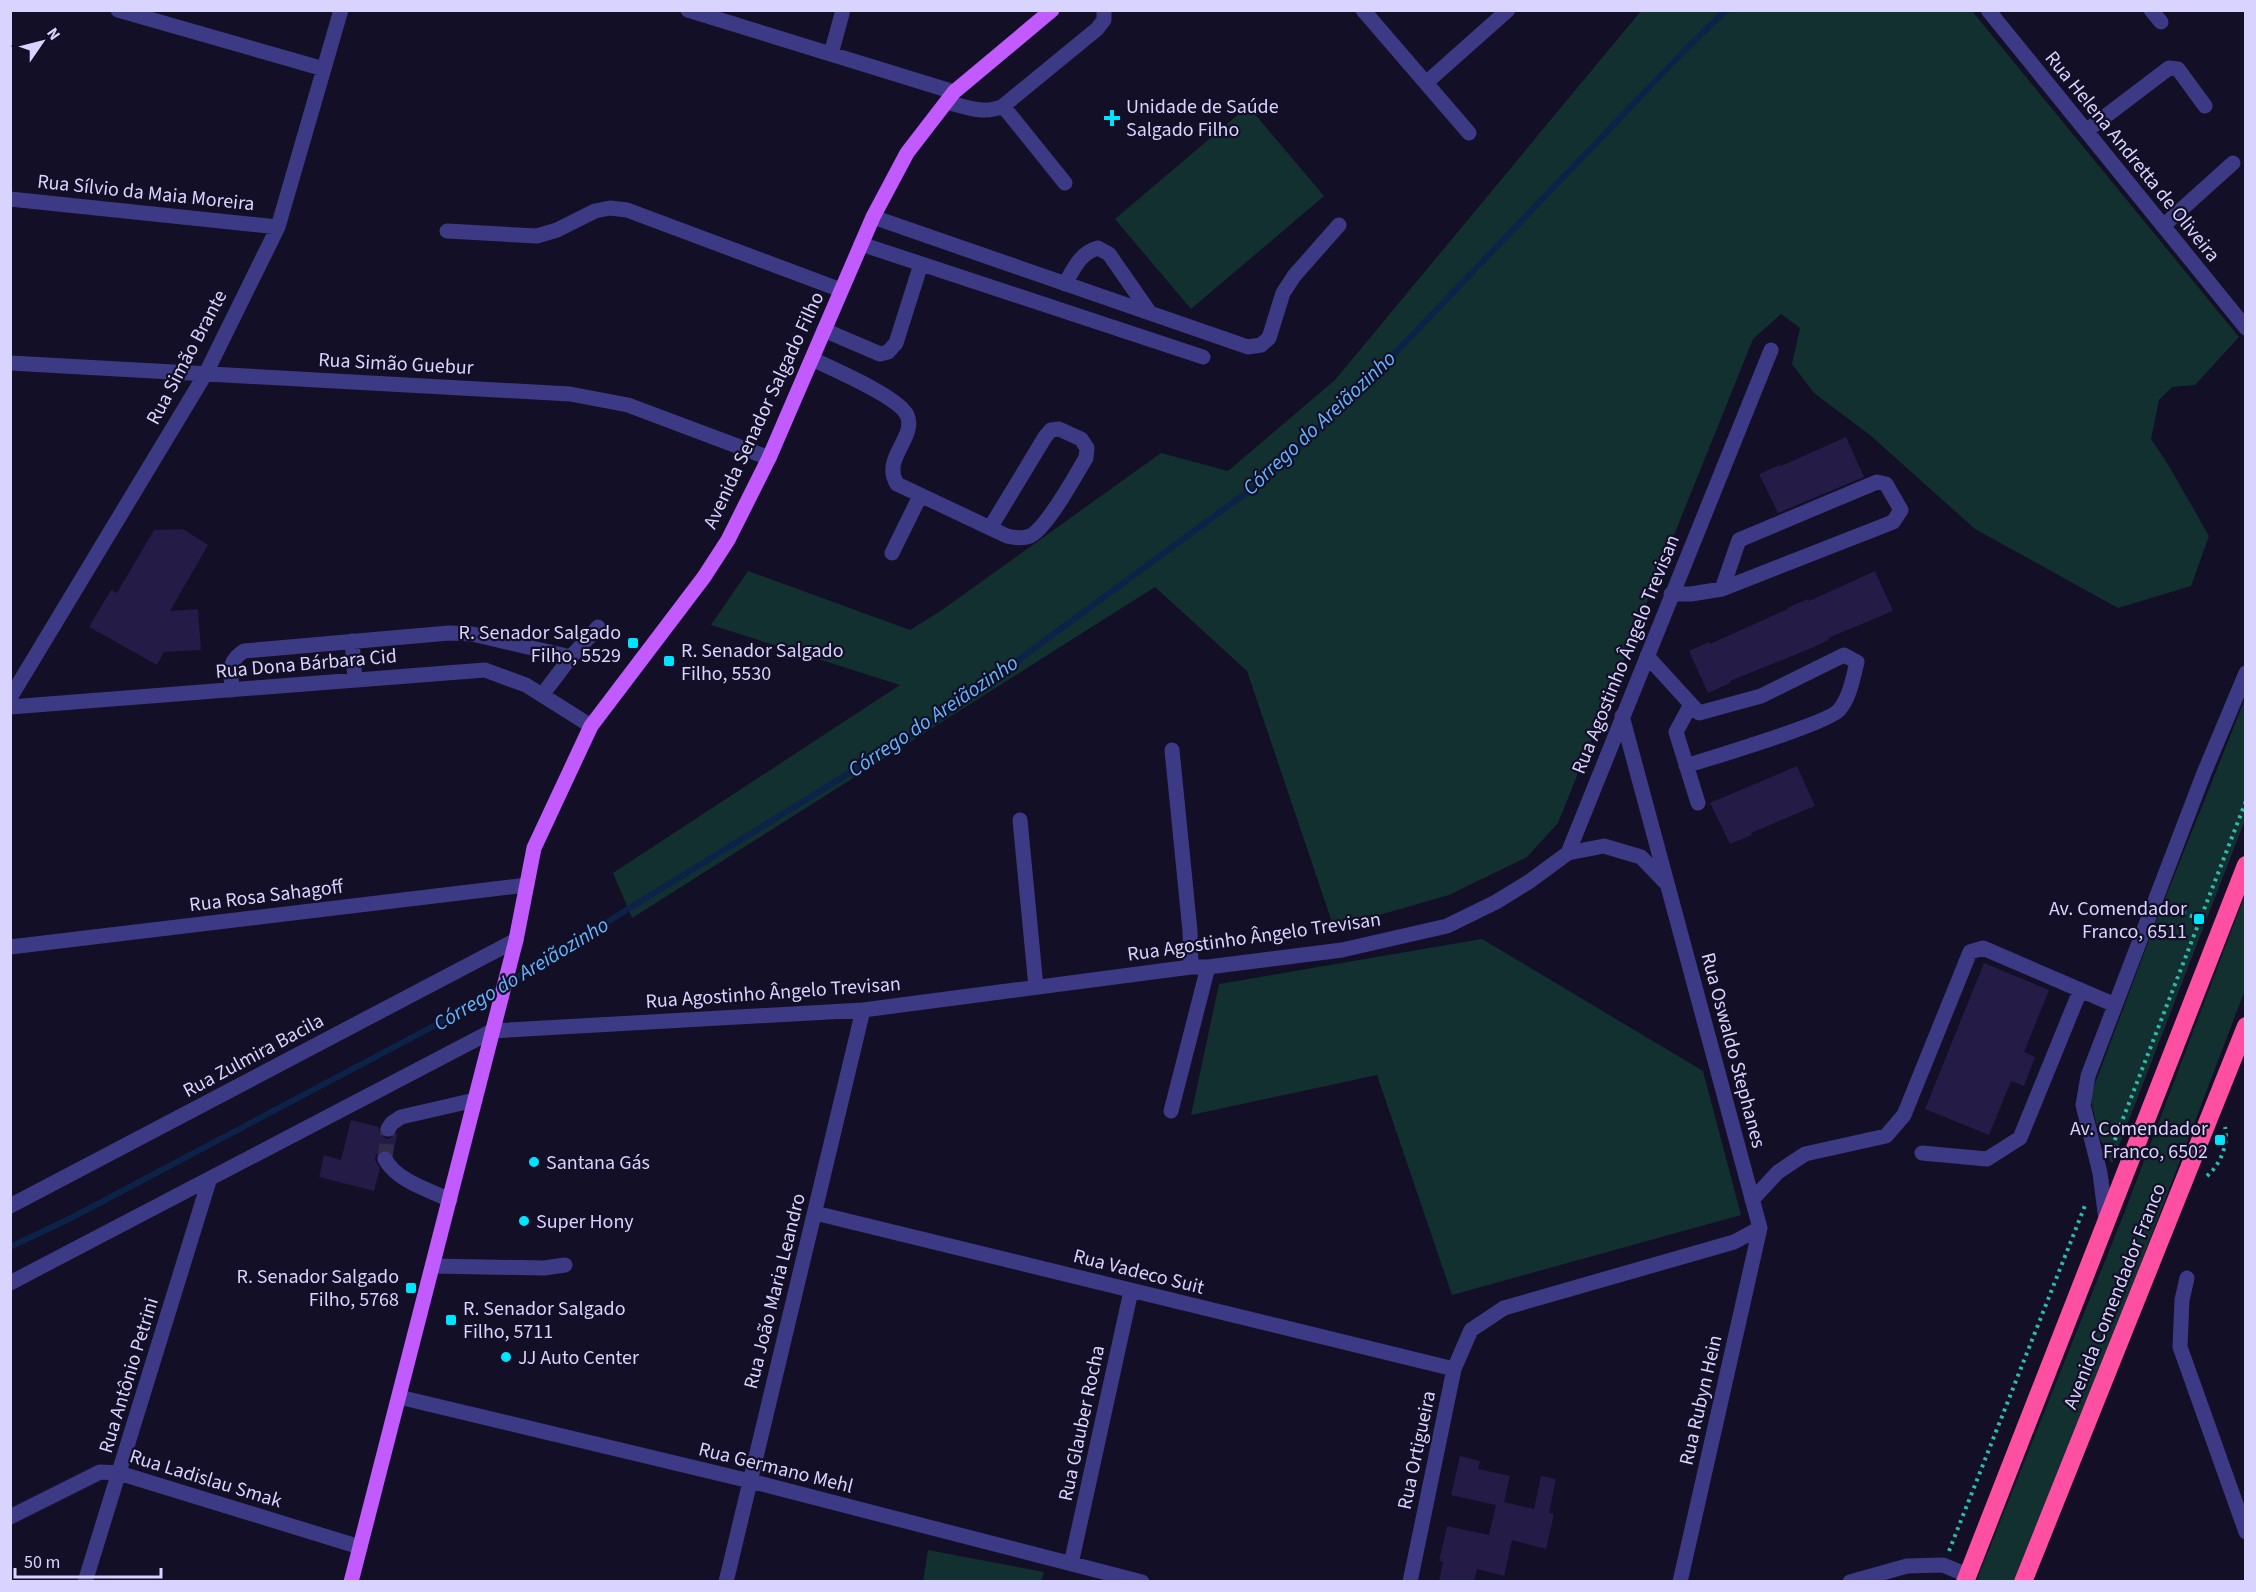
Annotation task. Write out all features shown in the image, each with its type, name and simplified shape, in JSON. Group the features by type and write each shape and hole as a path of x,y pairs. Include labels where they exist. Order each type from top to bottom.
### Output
{"highway":[{"name":"Avenida Comendador Franco","path":"1966,1578 2246,865"},
{"name":"Avenida Comendador Franco","path":"2023,1581 2246,1026"}],"main road":[{"name":"Avenida Senador Salgado Filho","path":"351,1581 516,940 534,848 591,726 704,577 728,540 769,458 873,218 907,153 950,97 1052,10"}],"street":[{"path":"118,10 324,69"},
{"name":"Rua Simão Brante","path":"10,698 206,373 278,227 341,10"},
{"path":"688,10 831,54 982,111 993,111 1003,106 1097,29 1104,20 1104,10"},
{"path":"831,54 843,10"},
{"path":"1363,10 1469,133"},
{"path":"1427,82 1508,10"},
{"name":"Rua Helena Andretta de Oliveira","path":"1988,10 2246,328"},
{"path":"2086,131 2169,68 2178,69 2205,106"},
{"path":"1003,106 1065,183"},
{"path":"2163,226 2233,163"},
{"name":"Rua Sílvio da Maia Moreira","path":"10,199 278,227"},
{"path":"447,231 537,236 557,230 595,212 610,208 627,210 842,290"},
{"path":"873,218 1248,347 1261,345 1269,338 1283,293 1294,276 1339,225"},
{"path":"861,244 1203,357"},
{"path":"1065,284 1079,259 1088,251 1098,248 1109,254 1150,313"},
{"path":"824,330 880,354 888,352 896,343 921,264"},
{"name":"Rua Agostinho Ângelo Trevisan","path":"492,1031 863,1010 1191,967 1208,967 1342,950 1447,926 1504,897 1568,853 1771,350"},
{"path":"812,359 898,404 907,415 908,428 892,465 892,476 897,484 920,496 1007,536 1018,539 1032,535 1048,519 1086,458 1087,448 1081,439 1059,429 1051,430 990,528"},
{"name":"Rua Simão Guebur","path":"10,363 570,394 628,405 769,458"},
{"path":"1671,594 1722,590 1893,522 1901,510 1886,484 1877,482 1739,540 1722,590"},
{"path":"892,553 920,496"},
{"path":"542,695 598,627"},
{"path":"232,690 231,665 235,657 244,651 449,633 472,634 571,657"},
{"path":"352,641 355,680"},
{"path":"1647,656 1699,713 1761,696 1844,655 1857,662 1850,689 1838,712 1809,725 1686,766"},
{"name":"Rua Dona Bárbara Cid","path":"10,707 485,670 526,685 591,726"},
{"name":"Avenida Comendador Franco","path":"2106,1220 2100,1173 2083,1105 2088,1076 2204,773 2246,673"},
{"path":"1690,705 1676,732 1698,803"},
{"name":"Rua Oswaldo Stephanes","path":"1622,716 1760,1228"},
{"path":"1172,750 1190,931 1191,967"},
{"path":"1020,820 1036,987"},
{"name":"Rua Oswaldo Stephanes","path":"1568,853 1604,846 1641,857 1667,884"},
{"name":"Rua Rosa Sahagoff","path":"10,947 527,885"},
{"name":"Rua Zulmira Bacila","path":"10,1206 516,940"},
{"path":"1752,1200 1778,1172 1805,1154 1886,1136 1904,1114 1970,952 1983,948 2115,1005"},
{"path":"1171,1111 1208,967"},
{"path":"1922,1154 1988,1159 2020,1138 2080,991"},
{"name":"Rua João Maria Leandro","path":"726,1581 863,1010"},
{"path":"10,1283 209,1181 492,1031"},
{"path":"388,1129 401,1117 475,1100"},
{"path":"385,1159 397,1175 450,1200"},
{"name":"Rua Antônio Petrini","path":"85,1581 209,1181"},
{"name":"Rua Vadeco Suit","path":"815,1213 1454,1370"},
{"name":"Rua Ortigueira","path":"1410,1581 1454,1370 1471,1330 1504,1308 1734,1242 1760,1228"},
{"name":"Rua Rubyn Hein","path":"1680,1581 1760,1228"},
{"path":"433,1266 544,1268 565,1265"},
{"path":"2187,1278 2182,1300 2180,1347 2246,1532"},
{"name":"Rua Glauber Rocha","path":"1071,1564 1131,1291"},
{"name":"Rua Germano Mehl","path":"399,1397 750,1481 1142,1581"},
{"name":"Rua Ladislau Smak","path":"10,1517 100,1472 119,1473 360,1547"},
{"path":"1850,1581 1907,1566 1943,1565 1966,1578"}],"path":[{"path":"2112,1148 2246,801"},
{"path":"2155,901 2199,920"},
{"path":"2204,1179 2215,1169 2228,1138 2224,1126"},
{"path":"1951,1545 2088,1198"}],"green space":[{"path":"1641,11 1972,11 2239,337 2195,385 2172,387 2159,400 2151,439 2209,536 2191,586 2118,608 1975,529 1870,435 1814,393 1792,364 1800,328 1781,314 1753,339 1558,823 1527,857 1449,895 1334,928 1247,671 1155,587 632,918 613,873 900,685 711,625 748,571 910,630 942,610 1161,453 1228,471 1335,380"},
{"path":"1248,106 1324,196 1191,309 1115,219"},
{"path":"2245,699 2245,820 2112,1164 2100,1139 2090,1097 2158,916"},
{"path":"2245,895 2245,990 2020,1581 1976,1582 2123,1216"},
{"path":"1482,939 1703,1071 1741,1215 1452,1295 1377,1075 1191,1115 1219,984"},
{"path":"928,1550 1044,1572 1041,1581 923,1581"}],"building":[{"path":"1846,437 1864,477 1778,513 1759,474"},
{"path":"183,529 208,545 170,611 198,609 201,650 164,652 157,665 89,627 111,590 117,593 154,530"},
{"path":"1875,571 1893,611 1828,638 1829,640 1807,650 1730,681 1708,693 1689,651 1709,642 1710,644"},
{"path":"1797,766 1815,806 1730,844 1710,803"},
{"path":"1984,963 2049,990 2024,1052 2035,1057 2024,1086 2011,1081 1989,1135 1925,1109"},
{"path":"351,1120 379,1127 380,1134 387,1139 398,1132 393,1153 384,1149 376,1155 375,1160 380,1168 374,1191 319,1177 324,1155 341,1160"},
{"path":"1460,1456 1480,1461 1478,1469 1510,1476 1504,1502 1534,1509 1541,1476 1556,1479 1549,1513 1554,1514 1546,1549 1512,1540 1504,1576 1477,1569 1474,1581 1439,1581 1443,1562 1439,1561 1447,1526 1489,1535 1496,1505 1451,1495"}],"waterway":[{"name":"Córrego do Areiãozinho","path":"10,1247 71,1218 464,1010 942,716 1262,481 1352,398 1726,10"}],"tunnel":[{"path":"385,1159 388,1129"}],"place":[{"name":"Unidade de Saúde Salgado Filho","path":"1112,118"},
{"name":"R. Senador Salgado Filho, 5529","path":"633,643"},
{"name":"R. Senador Salgado Filho, 5530","path":"669,661"},
{"name":"Av. Comendador Franco, 6511","path":"2199,919"},
{"name":"Av. Comendador Franco, 6502","path":"2220,1140"},
{"name":"Santana Gás","path":"534,1162"},
{"name":"Super Hony","path":"524,1221"},
{"name":"R. Senador Salgado Filho, 5768","path":"411,1288"},
{"name":"R. Senador Salgado Filho, 5711","path":"451,1320"},
{"name":"JJ Auto Center","path":"506,1357"}]}
